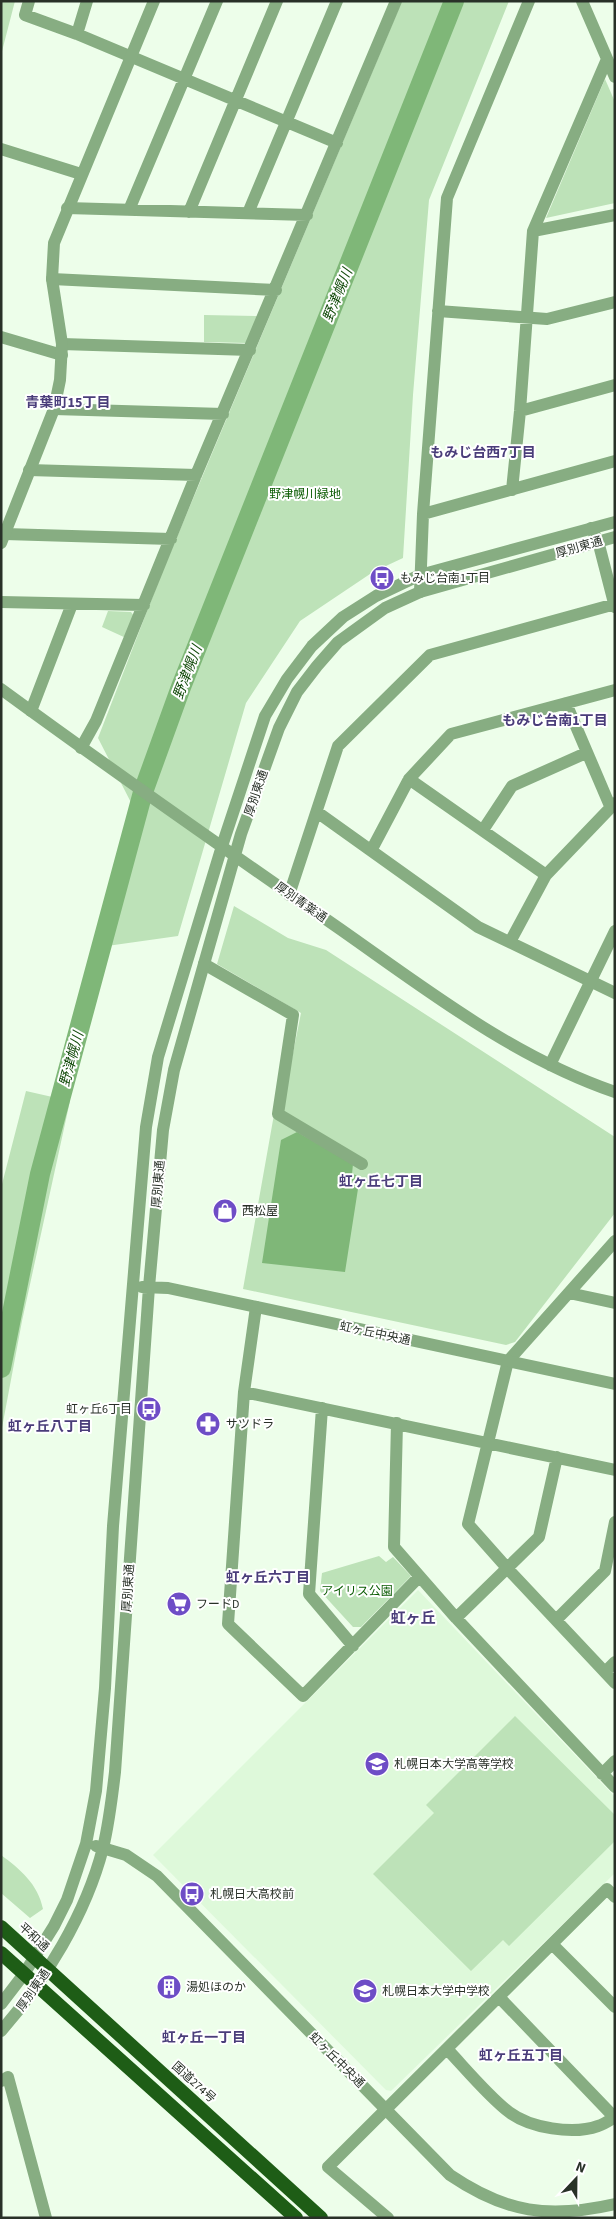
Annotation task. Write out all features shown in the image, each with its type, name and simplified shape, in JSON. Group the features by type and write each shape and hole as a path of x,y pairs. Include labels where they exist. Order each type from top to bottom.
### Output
{"highway":[{"name":"平和通","path":"1,1928 48,1969"},
{"path":"1,1953 296,2218"},
{"name":"国道274号","path":"48,1969 321,2218"}],"street":[{"path":"29,1 25,15 78,34 337,143"},
{"path":"78,34 87,1"},
{"path":"154,1 54,243 52,279 62,350 60,380 54,408 3,539 171,539"},
{"path":"128,210 216,1"},
{"path":"189,212 277,1"},
{"path":"248,213 337,1"},
{"path":"81,748 96,720 196,475 276,290 396,1"},
{"path":"420,592 423,514 447,198 529,1"},
{"path":"582,1 615,77"},
{"path":"512,490 520,411 533,231 607,59"},
{"path":"1,149 81,174"},
{"path":"67,208 307,215"},
{"path":"533,231 615,215"},
{"path":"52,279 276,290"},
{"path":"438,310 548,319 615,302"},
{"path":"2,339 62,350 250,350"},
{"path":"520,411 615,384"},
{"path":"54,408 223,414"},
{"path":"423,514 615,461"},
{"path":"29,470 196,475"},
{"name":"厚別東通","path":"1,2004 35,1958 62,1912 86,1844 96,1791 105,1688 113,1526 146,1127 158,1058 222,846 265,716 287,679 312,646 343,618 376,596 420,576 615,522"},
{"path":"289,895 338,746 430,655 614,605 598,541 591,528"},
{"name":"厚別東通","path":"1,2032 26,2004 48,1969 85,1899 103,1848 116,1772 149,1287 163,1130 174,1070 235,855 279,728 297,692 317,666 346,636 385,608 420,592 615,536"},
{"path":"1,602 144,605"},
{"path":"31,711 72,604"},
{"name":"厚別青葉通","path":"1,689 289,895 469,1019 550,1065 615,1092"},
{"path":"372,849 409,779 451,734 615,690"},
{"path":"510,942 546,875 613,804 586,753 566,703"},
{"path":"483,830 512,786 586,753"},
{"path":"409,779 546,875"},
{"path":"317,812 372,849 478,927 615,992"},
{"path":"550,1065 615,931"},
{"path":"204,964 293,1016 278,1114 362,1164"},
{"path":"615,1241 508,1361 468,1524 615,1683"},
{"name":"虹ヶ丘中央通","path":"134,1287 168,1288 615,1384"},
{"path":"569,1293 615,1303"},
{"path":"256,1307 244,1392 228,1624 303,1696 419,1577"},
{"path":"244,1392 397,1422 615,1470"},
{"path":"322,1408 309,1594 353,1646"},
{"path":"397,1422 394,1547 456,1618 615,1787"},
{"path":"456,1618 539,1537 557,1457"},
{"path":"556,1620 605,1571 615,1522"},
{"path":"605,1672 615,1662"},
{"path":"105,1688 122,1690"},
{"path":"602,1774 615,1762"},
{"name":"虹ヶ丘中央通","path":"86,1844 126,1855 157,1876 450,2175 478,2194 511,2207 534,2213 561,2214 593,2210 615,2204"},
{"path":"388,2218 328,2167 607,1889 615,1897"},
{"path":"552,1944 615,2007"},
{"path":"447,2049 510,2113 530,2122 553,2129 578,2129 598,2126 615,2117 499,1997"},
{"path":"1,2081 8,2077 46,2218"}],"shaded area":[{"path":"297,1132 353,1164 352,1174 360,1176 345,1272 262,1263 281,1140"},
{"path":"418,1590 615,1797 615,1873 391,2091 386,2090 153,1855"}],"green space":[{"path":"1,1 15,1 1,55"},
{"name":"野津幌川緑地","path":"402,1 509,1 429,200 413,395 403,558 373,572 300,621 246,703 178,936 107,946 143,826 98,738 161,575"},
{"path":"605,79 615,102 615,203 546,218"},
{"path":"204,315 257,316 247,343 204,342"},
{"path":"108,611 131,612 134,616 126,638 102,627"},
{"path":"234,906 288,938 326,950 615,1137 615,1213 515,1342 506,1345 243,1289 278,1092 285,1093 301,1013 217,964"},
{"path":"26,1091 70,1101 22,1321 1,1433 1,1188"},
{"name":"アイリス公園","path":"379,1556 386,1562 393,1557 411,1576 361,1627 353,1627 320,1591 322,1573"},
{"path":"515,1716 615,1815 615,1841 509,1946 503,1940 471,1971 373,1874 434,1813 426,1805"},
{"path":"1,1855 27,1878 41,1900 43,1909 30,1918 1,1893"}],"waterway":[{"name":"野津幌川","path":"1,1368 40,1174 143,792 181,687 454,1"}],"place":[{"name":"もみじ台南1丁目","path":"382,578"},
{"name":"西松屋","path":"225,1211"},
{"name":"虹ヶ丘6丁目","path":"149,1409"},
{"name":"サツドラ","path":"208,1424"},
{"name":"フードD","path":"179,1604"},
{"name":"札幌日本大学高等学校","path":"377,1764"},
{"name":"札幌日大高校前","path":"192,1894"},
{"name":"湯処ほのか","path":"169,1987"},
{"name":"札幌日本大学中学校","path":"365,1991"}],"district":[{"name":"青葉町15丁目","path":"68,402"},
{"name":"もみじ台西7丁目","path":"483,452"},
{"name":"もみじ台南1丁目","path":"555,720"},
{"name":"虹ヶ丘七丁目","path":"381,1181"},
{"name":"虹ヶ丘八丁目","path":"50,1426"},
{"name":"虹ヶ丘六丁目","path":"268,1577"},
{"name":"虹ヶ丘","path":"413,1618"},
{"name":"虹ヶ丘一丁目","path":"204,2037"},
{"name":"虹ヶ丘五丁目","path":"521,2055"}]}
